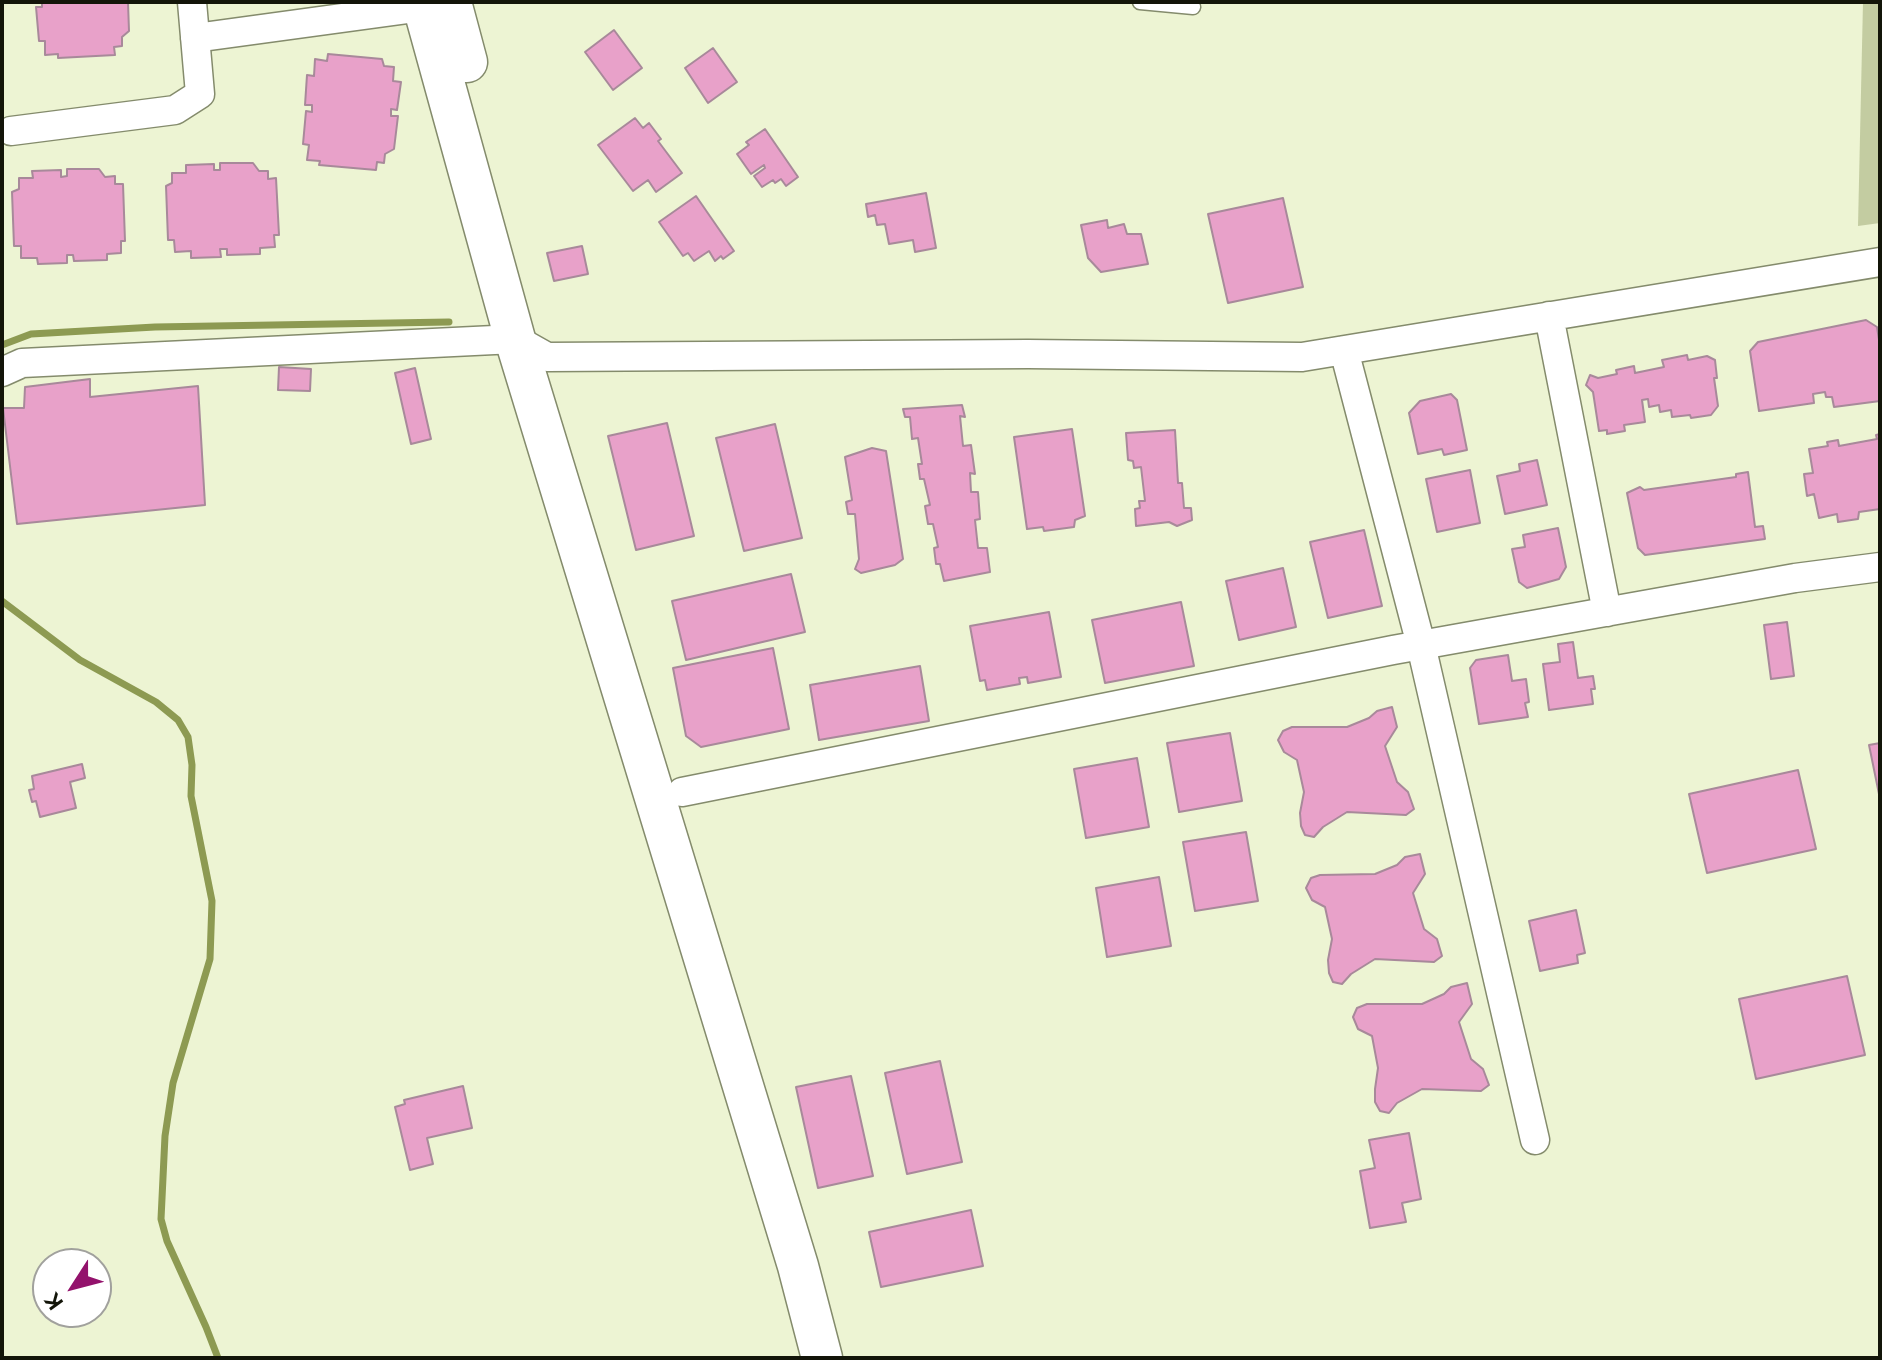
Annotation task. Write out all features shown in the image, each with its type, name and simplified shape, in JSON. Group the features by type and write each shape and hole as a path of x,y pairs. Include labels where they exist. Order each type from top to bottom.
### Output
{"main road":[{"path":"432,4 798,1266 822,1358"},
{"path":"531,348 682,792 851,1358"}],"street":[{"path":"11,131 175,110 200,94 192,2"},
{"path":"195,38 432,4"},
{"path":"2,372 22,363 531,348 1302,357 1880,262"},
{"path":"1549,316 1607,612"},
{"path":"1344,350 1421,645 1535,1140"},
{"path":"682,792 1421,645 1795,578 1880,567"}],"lane":[{"path":"1140,2 1193,7"}],"green space":[{"path":"1863,2 1880,2 1880,223 1858,226"}],"building":[{"path":"42,2 128,2 129,31 122,37 122,46 114,47 115,55 58,58 58,54 45,55 45,41 39,41 36,7 42,7"},
{"path":"614,30 642,68 613,90 585,52"},
{"path":"713,48 737,82 708,103 685,68"},
{"path":"328,54 382,59 384,66 394,67 393,81 401,82 397,110 391,109 391,116 398,116 394,149 385,154 384,163 377,162 376,170 319,165 320,161 307,160 309,145 303,144 306,111 312,112 312,105 305,105 307,75 314,76 315,59 327,61"},
{"path":"635,118 643,128 649,123 661,139 658,141 682,173 656,192 648,180 633,191 598,145"},
{"path":"765,129 798,177 786,186 781,179 762,187 754,176 765,168 764,165 751,174 737,154 749,145 746,142"},
{"path":"220,163 253,163 259,171 268,171 268,179 276,178 279,235 274,235 275,247 260,248 260,254 227,255 227,249 220,249 221,257 191,258 191,251 175,252 174,240 168,240 166,186 172,183 172,173 186,173 186,165 214,164 214,170 220,170"},
{"path":"67,169 99,169 105,177 115,176 115,184 123,184 125,241 121,241 121,253 107,254 107,260 74,261 73,255 67,255 67,263 38,264 37,258 21,258 21,246 14,246 12,192 19,189 19,178 33,178 32,171 61,170 61,177 67,176"},
{"path":"926,193 936,248 915,252 913,240 889,244 885,224 877,225 875,215 868,217 866,204"},
{"path":"696,196 734,251 723,259 721,256 715,261 709,251 694,261 688,253 683,256 659,222"},
{"path":"1283,198 1303,287 1228,303 1208,214"},
{"path":"1107,220 1108,228 1124,224 1127,234 1141,234 1148,264 1101,272 1088,258 1081,225"},
{"path":"582,246 588,274 554,281 547,253"},
{"path":"1866,320 1877,327 1880,401 1834,407 1832,397 1826,397 1825,392 1813,394 1814,403 1759,411 1750,351 1758,342"},
{"path":"1687,355 1688,360 1707,356 1715,360 1718,406 1711,415 1672,417 1671,410 1660,412 1659,405 1649,407 1648,399 1642,400 1645,422 1624,425 1625,431 1607,434 1607,430 1599,431 1593,392 1586,385 1590,375 1598,378 1634,366 1635,373 1664,367 1662,360"},
{"path":"279,367 311,369 310,391 278,390"},
{"path":"415,368 431,439 411,444 395,373"},
{"path":"90,379 90,397 198,386 205,505 17,524 3,408 24,408 25,387"},
{"path":"1451,394 1457,400 1467,450 1444,455 1442,449 1418,454 1409,413 1420,401"},
{"path":"962,405 965,417 960,416 963,446 971,445 975,474 970,473 971,492 978,492 980,519 975,520 978,548 987,548 990,572 944,581 940,564 936,564 934,548 938,547 933,524 928,524 925,506 930,505 924,479 920,479 918,464 922,464 918,438 912,439 910,417 905,417 903,409"},
{"path":"667,423 694,536 636,550 608,436"},
{"path":"775,424 802,538 744,551 716,438"},
{"path":"1072,429 1085,516 1075,520 1074,527 1044,531 1043,527 1027,529 1014,437"},
{"path":"1175,430 1178,483 1182,483 1184,508 1191,508 1192,520 1177,526 1169,522 1136,526 1135,509 1140,508 1139,501 1145,501 1141,467 1134,468 1133,461 1128,460 1126,433"},
{"path":"1880,434 1880,509 1859,512 1858,519 1838,522 1837,514 1819,518 1814,494 1807,496 1804,474 1813,473 1809,449 1828,446 1827,442 1838,440 1839,446 1877,439 1876,435"},
{"path":"872,448 886,451 903,559 895,565 861,573 855,569 859,559 855,514 848,514 846,502 852,500 845,457"},
{"path":"1537,460 1547,505 1505,514 1497,476 1520,471 1519,464"},
{"path":"1470,470 1480,523 1437,532 1426,479"},
{"path":"1748,472 1755,527 1763,526 1765,539 1645,555 1638,548 1627,493 1640,487 1644,490 1736,477 1736,474"},
{"path":"1558,528 1566,567 1559,579 1527,588 1519,582 1512,549 1525,547 1523,535"},
{"path":"1364,530 1382,606 1328,618 1310,542"},
{"path":"1283,568 1296,627 1239,640 1226,581"},
{"path":"791,574 805,632 686,660 672,601"},
{"path":"1181,602 1194,666 1105,683 1092,620"},
{"path":"1049,612 1061,677 1028,683 1027,677 1019,678 1020,684 987,690 985,680 980,681 970,626"},
{"path":"1787,622 1794,676 1771,679 1764,625"},
{"path":"1573,642 1578,678 1593,676 1593,704 1549,710 1543,664 1560,662 1558,644"},
{"path":"773,648 789,729 701,747 686,736 673,668"},
{"path":"1508,655 1512,681 1526,679 1528,717 1479,724 1470,668 1476,660"},
{"path":"920,666 929,721 819,740 810,685"},
{"path":"1392,707 1397,727 1385,746 1397,782 1408,792 1414,809 1406,815 1347,812 1323,827 1314,837 1305,835 1300,813 1304,792 1297,760 1284,752 1278,740 1283,731 1292,727 1347,727 1369,718 1377,711"},
{"path":"1230,733 1242,801 1179,812 1167,743"},
{"path":"1880,743 1880,799 1869,745"},
{"path":"1137,758 1149,827 1086,838 1074,769"},
{"path":"82,764 85,778 70,782 76,808 40,817 29,790 34,789 32,776"},
{"path":"1798,770 1816,849 1707,873 1689,794"},
{"path":"1246,832 1258,901 1195,911 1183,842"},
{"path":"1420,854 1425,874 1413,893 1424,929 1437,939 1442,956 1434,962 1375,959 1351,974 1342,984 1333,982 1328,960 1332,939 1325,907 1312,900 1306,888 1311,878 1320,875 1375,874 1397,865 1405,857"},
{"path":"1159,877 1171,946 1107,957 1096,888"},
{"path":"1576,910 1585,953 1577,955 1578,963 1540,971 1529,921"},
{"path":"1847,976 1865,1055 1756,1079 1739,999"},
{"path":"1467,983 1472,1004 1459,1022 1471,1059 1483,1069 1489,1085 1481,1091 1422,1089 1397,1103 1389,1113 1380,1111 1375,1102 1378,1068 1372,1036 1358,1029 1353,1017 1357,1008 1367,1004 1422,1004 1444,994 1451,987"},
{"path":"940,1061 962,1162 907,1174 885,1073"},
{"path":"851,1076 873,1176 818,1188 796,1087"},
{"path":"463,1086 472,1128 427,1138 433,1164 410,1170 395,1107 405,1104 404,1100"},
{"path":"1409,1133 1421,1199 1402,1203 1406,1222 1370,1228 1360,1171 1375,1168 1369,1140"},
{"path":"971,1210 983,1266 881,1287 869,1232"}],"waterway":[{"path":"2,345 31,334 155,327 449,322"},
{"path":"2,601 80,660 156,702 178,720 188,737 192,765 191,796 212,901 210,959 173,1083 165,1136 161,1219 167,1241 218,1358"}]}
